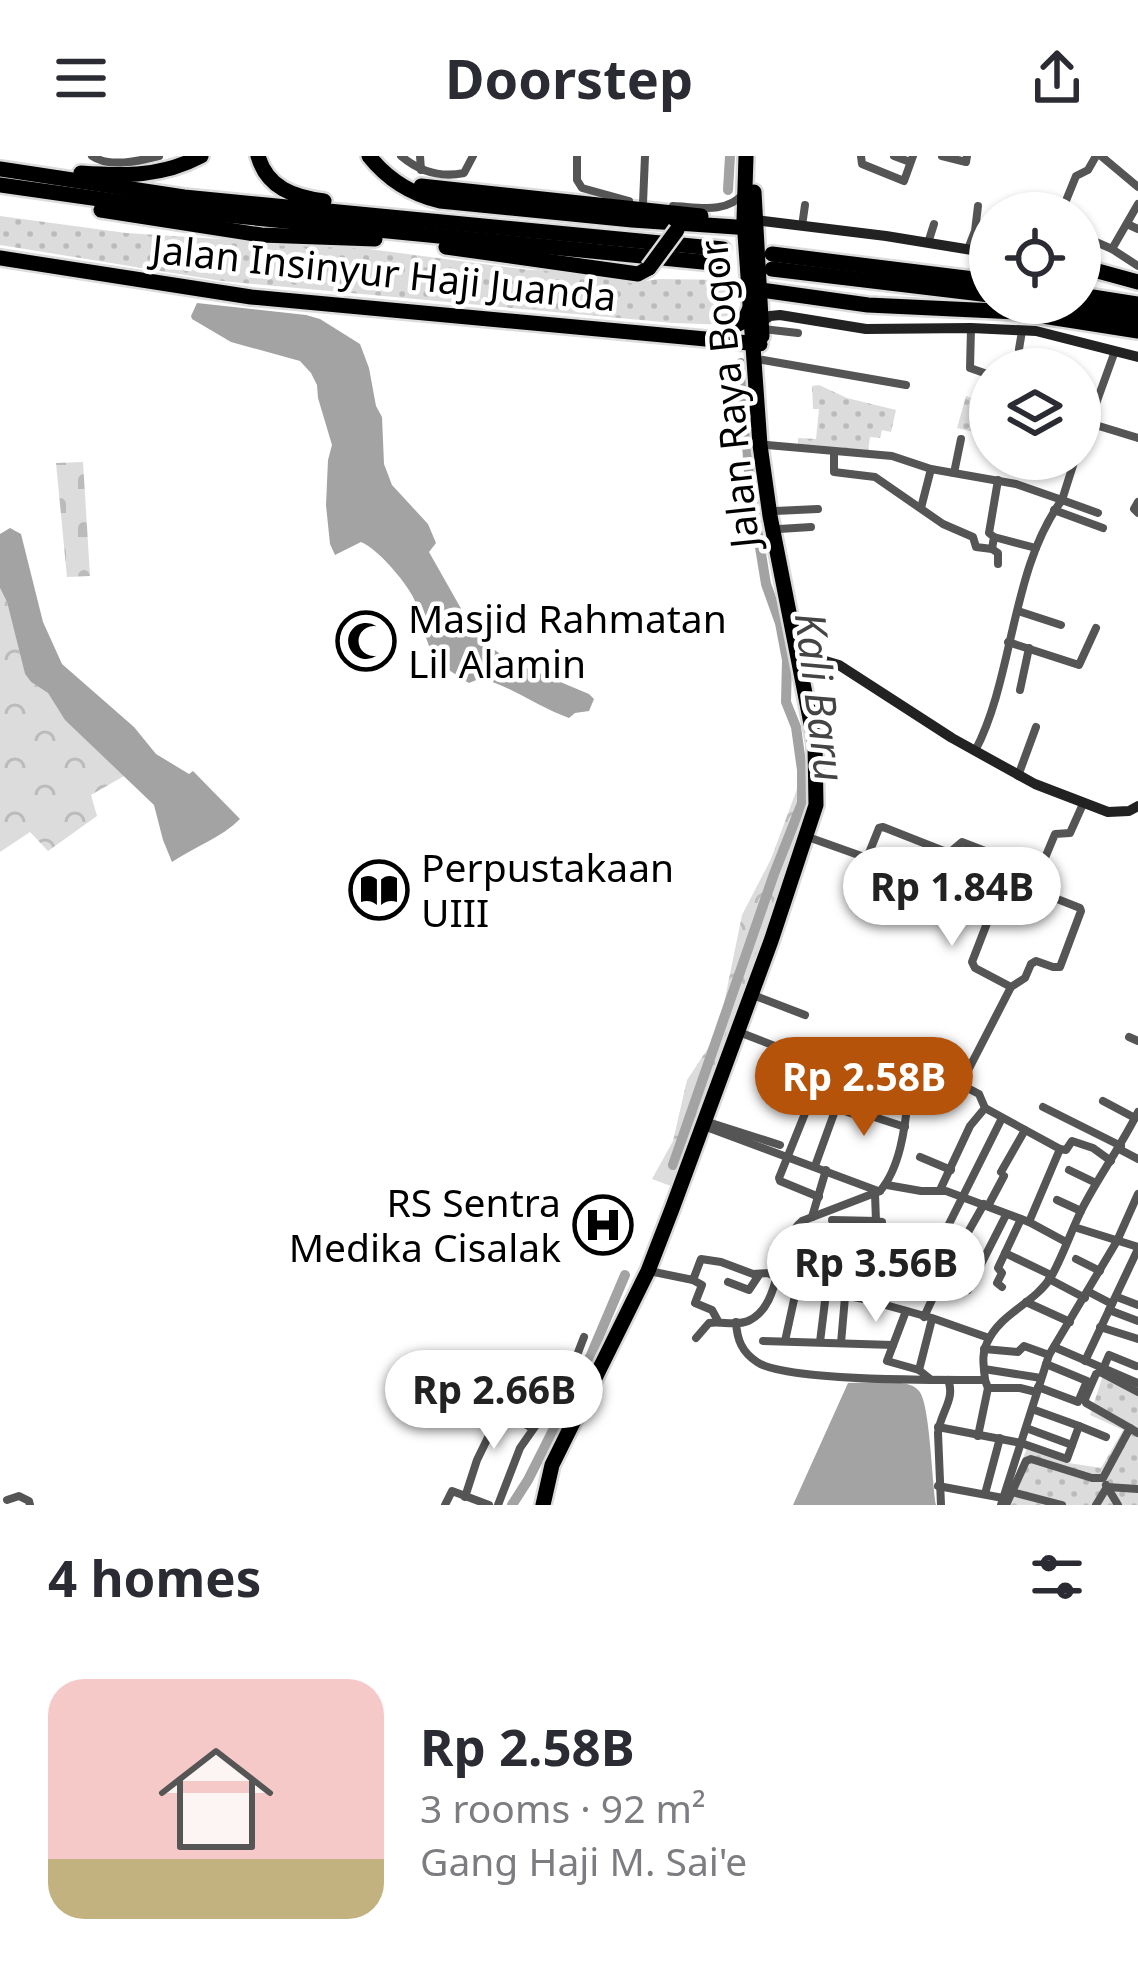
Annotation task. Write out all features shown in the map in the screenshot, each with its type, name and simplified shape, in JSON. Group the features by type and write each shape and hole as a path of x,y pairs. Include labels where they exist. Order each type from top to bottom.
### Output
{"highway":[{"path":"0,169 136,176 177,168 201,156"},
{"path":"258,156 271,180 291,194 441,221"},
{"path":"369,156 399,185 440,201 679,227 722,226 747,212"},
{"path":"381,156 406,179 435,189 747,212"},
{"name":"Jalan Raya Bogor","path":"750,156 747,212 760,275 751,307 759,338 775,511 803,662"},
{"path":"0,169 184,197 441,221 723,256 184,212 0,187"},
{"path":"0,187 50,202 212,230 415,243 638,274 649,268 679,227"},
{"path":"722,226 739,237 760,275 759,338"},
{"name":"Jalan Insinyur Haji Juanda","path":"0,253 263,290 759,338"},
{"path":"1101,272 1138,279"},
{"path":"760,275 969,280"},
{"path":"760,275 969,293"},
{"path":"760,275 868,305 1017,312 1136,328"},
{"path":"1101,298 1138,304"},
{"path":"751,307 744,321 718,336 745,354 754,376"},
{"path":"1101,319 1136,328"},
{"name":"Jalan Raya Bogor","path":"547,1505 552,1465 648,1271 822,807 823,761 764,486 754,376 759,338"},
{"name":"Jalan Raya Bogor","path":"579,1409 654,1272 758,998 761,979"}],"main road":[{"path":"747,212 802,226 968,249"},
{"path":"759,338 770,316 781,315 866,329 1022,330 1138,357"},
{"path":"803,662 839,665 1018,776 1083,805 1114,813 1138,806"}],"street":[{"path":"92,156 98,161 160,156"},
{"path":"401,156 439,175 460,174 473,156"},
{"path":"420,156 421,170"},
{"path":"577,156 577,180 582,188 643,203 747,212"},
{"path":"643,203 645,156"},
{"path":"860,158 862,164 904,181 911,159 893,156"},
{"path":"942,156 966,162 967,156"},
{"path":"1070,192 1076,176 1088,170 1098,156 1138,187"},
{"path":"1112,248 1138,204"},
{"path":"802,226 805,206"},
{"path":"928,242 934,224"},
{"path":"1127,224 1138,229"},
{"path":"1101,244 1138,266"},
{"path":"970,348 971,328"},
{"path":"1018,348 1022,330"},
{"path":"759,338 798,333"},
{"path":"759,338 907,385"},
{"path":"1101,391 1115,351"},
{"path":"1101,427 1138,438"},
{"path":"954,473 961,439"},
{"path":"767,445 892,456 969,475"},
{"path":"835,451 834,472 875,477 944,524 973,537 976,547 998,553 998,564"},
{"path":"921,508 931,469"},
{"path":"1036,548 989,533 998,480 1098,513"},
{"path":"975,751 993,704 1036,548 1068,480"},
{"path":"1138,502 1134,509 1138,513"},
{"path":"775,511 818,509"},
{"path":"1054,510 1103,528"},
{"path":"779,529 811,527"},
{"path":"992,549 994,537"},
{"path":"1018,611 1061,625"},
{"path":"1008,642 1079,665 1096,628"},
{"path":"1020,690 1029,648"},
{"path":"1018,776 1036,727"},
{"path":"1032,889 1055,834 1070,833 1083,805"},
{"path":"810,838 864,858 870,856 881,827 949,854 962,842 1011,861 972,962 974,968 1011,987"},
{"path":"961,1084 1011,987 1025,978 1032,962 1060,967 1082,911 1004,878"},
{"path":"758,998 805,1015"},
{"path":"744,1034 908,1098"},
{"path":"877,1221 881,1190 905,1127 912,1081 917,1076 961,1084 979,1094 985,1108 1060,1149 1066,1150 1072,1141 1111,1161"},
{"path":"810,1101 778,1176 819,1197"},
{"path":"978,1436 986,1379 984,1349 989,1338 1050,1277 1136,1115 1103,1101"},
{"path":"814,1166 836,1108 905,1127"},
{"path":"940,1190 970,1126 985,1108"},
{"path":"1043,1108 1138,1160"},
{"path":"938,1246 1002,1118"},
{"path":"710,1125 780,1144"},
{"path":"710,1125 881,1190 940,1190 986,1205 1066,1242"},
{"path":"919,1370 928,1318 954,1256 1025,1130"},
{"path":"1002,1287 997,1282 1002,1274 998,1268 1060,1149"},
{"path":"920,1156 952,1170"},
{"path":"812,1217 826,1170"},
{"path":"1069,1170 1096,1183"},
{"path":"696,1337 709,1323 754,1317 778,1279 780,1261 795,1227 881,1190"},
{"path":"1005,1500 1050,1355 1087,1295 1138,1194"},
{"path":"1058,1200 1081,1211"},
{"path":"968,1290 1006,1215"},
{"path":"832,1220 882,1222 864,1299"},
{"path":"1074,1227 1138,1248 1133,1276 1085,1360"},
{"path":"922,1238 954,1256"},
{"path":"1005,1253 1113,1304 1138,1321"},
{"path":"694,1280 702,1259 864,1299 989,1338"},
{"path":"1076,1259 1100,1271"},
{"path":"654,1272 702,1285 695,1304 712,1310 718,1321"},
{"path":"728,1282 749,1290 759,1275"},
{"path":"785,1341 797,1286"},
{"path":"820,1342 826,1293"},
{"path":"841,1343 845,1297"},
{"path":"1026,1302 1070,1322"},
{"path":"1113,1304 1138,1305"},
{"path":"906,1311 887,1361 919,1370 930,1379"},
{"path":"736,1322 740,1347 768,1368 818,1375 986,1379 1038,1386 1078,1402 1087,1381 1050,1355"},
{"path":"1100,1327 1138,1339"},
{"path":"445,1505 452,1491 486,1504 532,1428 559,1399 584,1337"},
{"path":"763,1341 892,1345"},
{"path":"984,1349 1018,1352 1024,1346 1085,1360 1103,1369 1134,1381 1137,1364 1109,1355 1103,1369"},
{"path":"1096,1505 1134,1431 1085,1399 1100,1372 1138,1392"},
{"path":"986,1379 1020,1388 1038,1386"},
{"path":"941,1505 938,1427 951,1396 948,1380"},
{"path":"1032,1408 1106,1437"},
{"path":"465,1497 497,1419 511,1417 532,1428"},
{"path":"938,1427 1021,1443 1066,1460 1079,1426"},
{"path":"1026,1428 1072,1445"},
{"path":"986,1494 1000,1438"},
{"path":"1005,1500 1022,1464 1031,1460 1138,1489"},
{"path":"1105,1482 1118,1505"},
{"path":"938,1486 1005,1500 1062,1505"},
{"path":"7,1499 19,1496 30,1505"}],"green space":[{"path":"0,216 126,233 361,248 569,271 632,283 728,280 732,325 222,281 0,245"},
{"path":"812,386 847,398 896,410 891,432 882,430 880,438 870,437 868,451 798,445 798,438 816,439 819,409 813,409"},
{"path":"966,396 969,431 957,428"},
{"path":"83,462 90,576 67,577 56,463"},
{"path":"0,588 25,674 124,776 91,795 97,816 48,851 30,832 0,852"},
{"path":"810,754 813,808 671,1186 652,1179 673,1141 687,1080 718,1033 742,915 771,859"},
{"path":"1105,1369 1138,1381 1138,1505 1005,1505 1027,1448 1101,1468 1123,1430 1090,1415"}],"shaded area":[{"path":"197,303 306,315 360,344 382,417 384,464 392,485 428,524 436,543 429,552 472,628 510,661 589,694 594,699 589,711 569,718 481,678 469,683 434,656 413,597 382,558 361,542 335,555 326,505 332,445 311,373 300,361 231,342 192,319"},
{"path":"10,528 21,534 43,622 62,664 134,727 156,754 189,774 193,771 240,819 224,832 172,862 154,805 65,720 48,693 25,674 0,588 0,534"},
{"path":"848,1383 912,1386 923,1398 936,1505 793,1505"}],"waterway":[{"name":"Kali Baru","path":"728,190 730,156"},
{"name":"Kali Baru","path":"673,1165 802,803 796,727 786,702 787,660 766,584 750,486 741,363"},
{"name":"Kali Baru","path":"512,1505 591,1355 625,1275"}],"place":[{"name":"Masjid Rahmatan Lil Alamin","path":"366,641"},
{"name":"Perpustakaan UIII","path":"379,890"},
{"name":"RS Sentra Medika Cisalak","path":"603,1225"}]}
